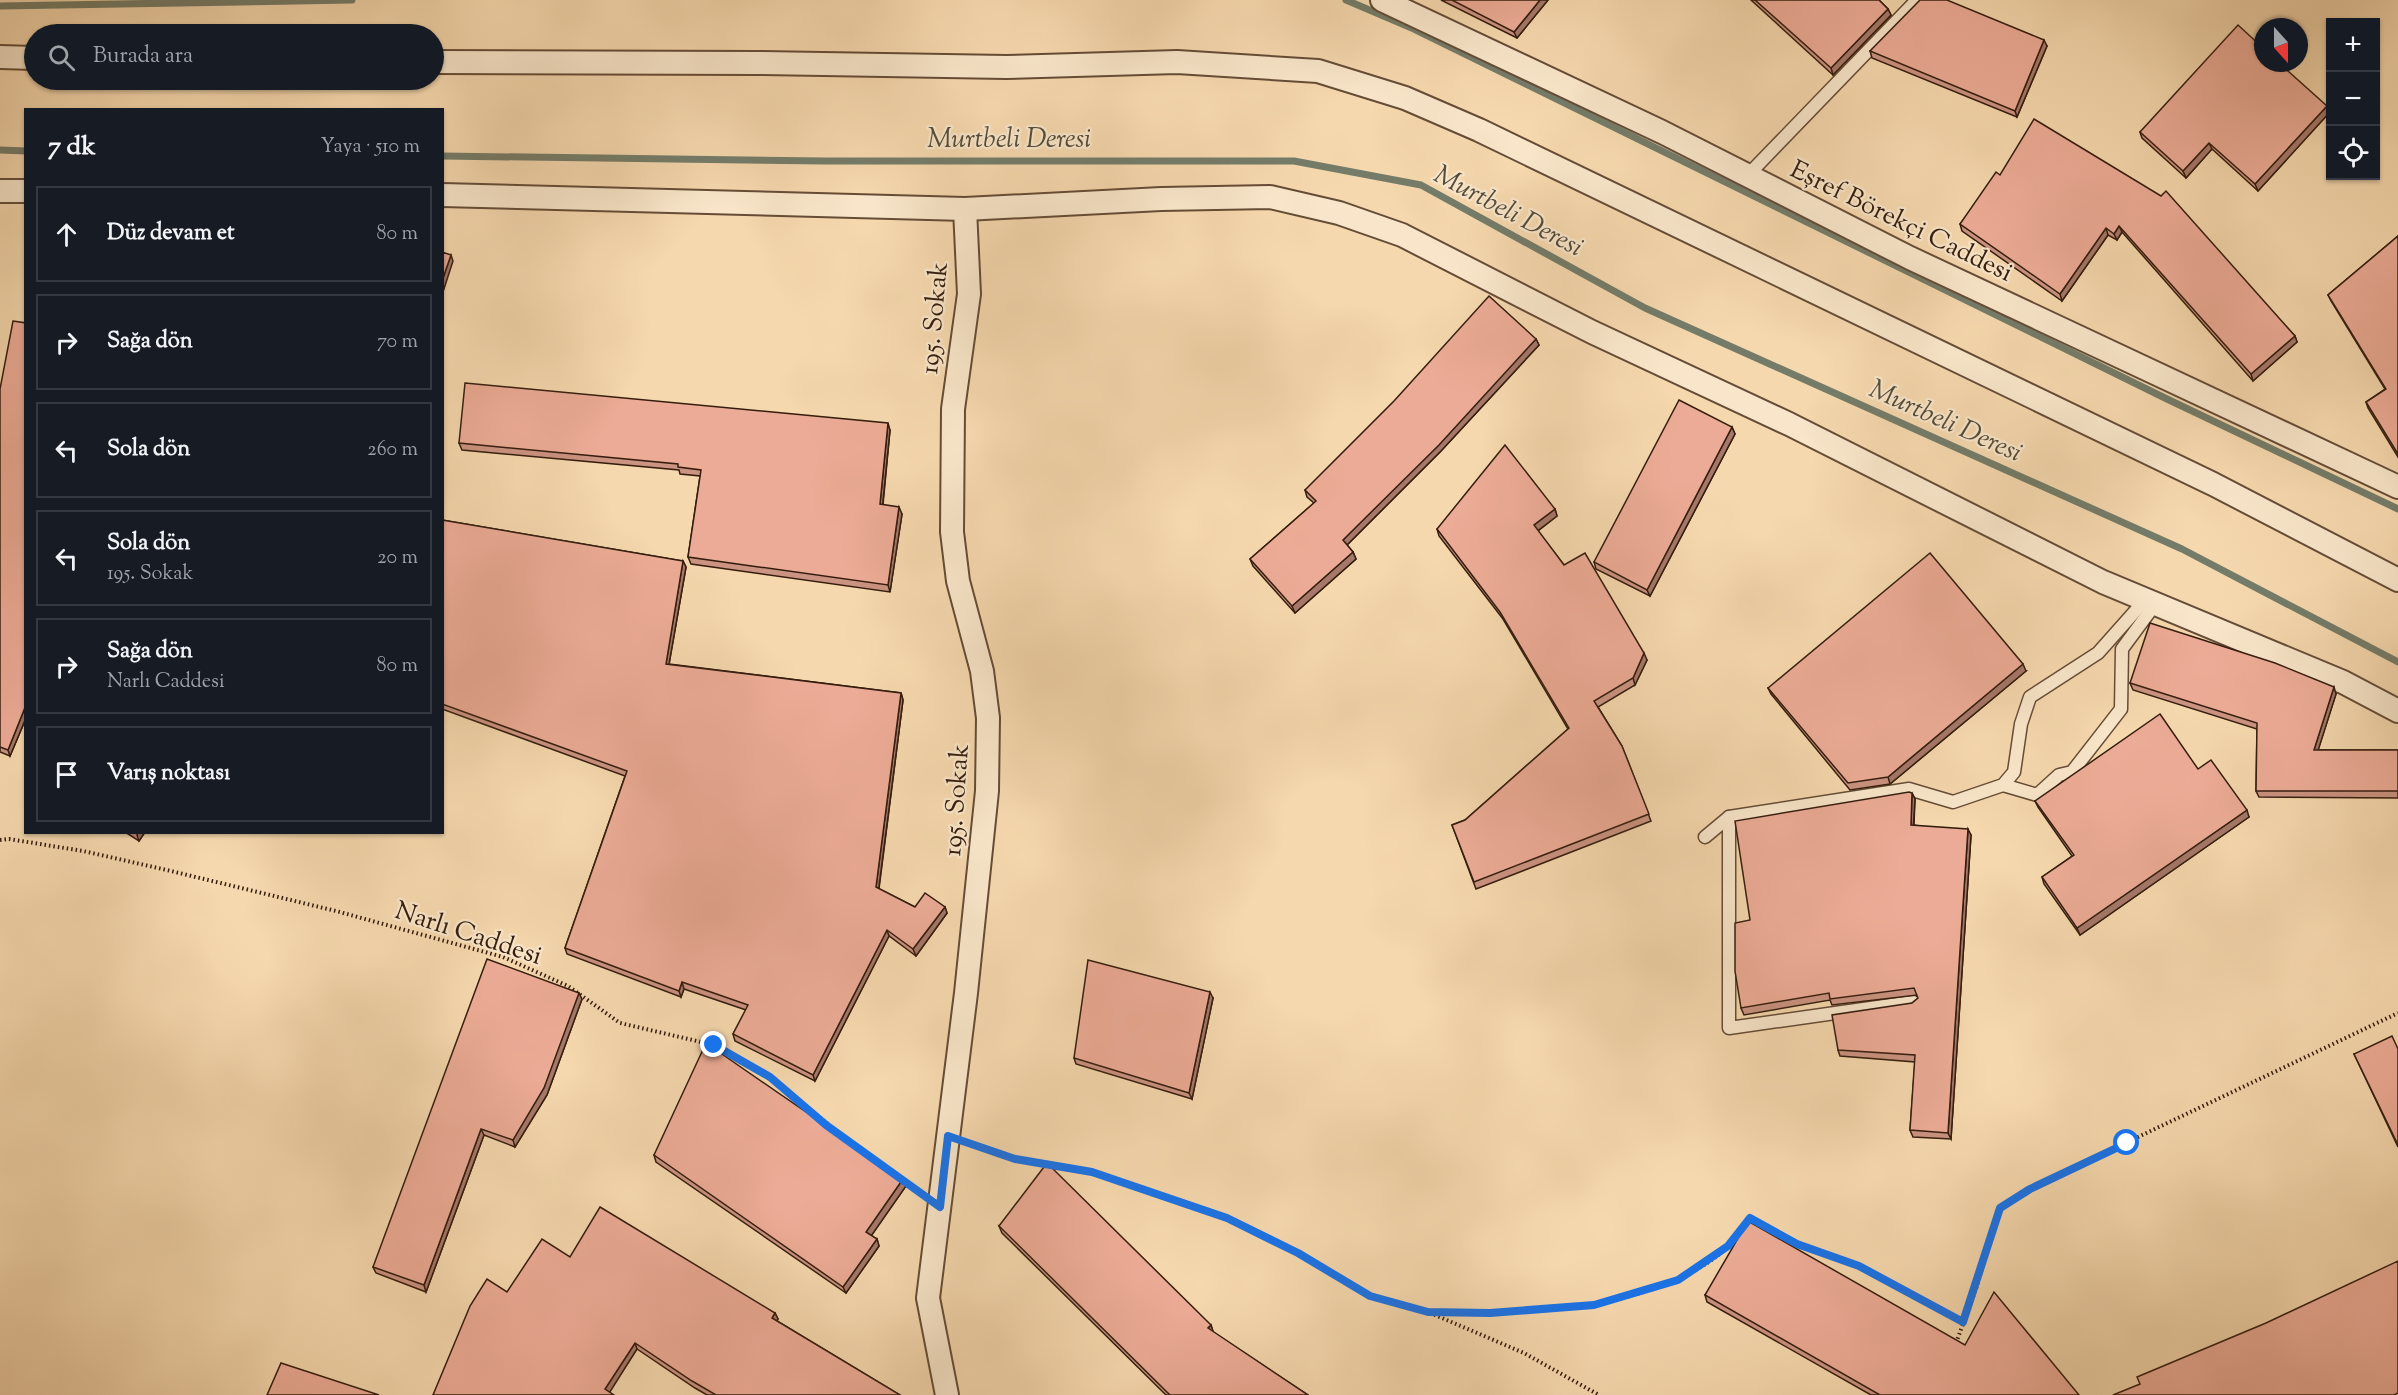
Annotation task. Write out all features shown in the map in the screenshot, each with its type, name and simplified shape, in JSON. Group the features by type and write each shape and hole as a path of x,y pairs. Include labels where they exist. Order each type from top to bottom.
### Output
{"street":[{"name":"Eşref Börekçi Caddesi","path":"1382,0 1410,11 1748,175 1910,258 2398,487"},
{"path":"0,57 24,58"},
{"path":"444,63 758,63 1006,68 1177,62 1318,71 1406,98 1479,130 2202,479 2398,580"},
{"path":"0,191 24,191"},
{"path":"444,195 965,209 1161,199 1270,197 1339,213 1402,235 1592,332 1789,424 2103,582 2343,682 2398,711"},
{"name":"195. Sokak","path":"947,1395 928,1298 987,791 988,718 982,671 958,581 952,532 953,409 969,294 965,209"}],"lane":[{"path":"1748,175 1917,0"},
{"path":"1705,837 1729,817 1910,789 1953,802 2003,785 2014,772 2021,724 2030,697 2098,653 2151,601"},
{"path":"2003,785 2037,795 2060,775 2072,772 2121,710 2122,649 2151,601"},
{"path":"1729,817 1729,1028 1913,1002"}],"path":[{"name":"Narlı Caddesi","path":"0,840 9,839 83,851 171,871 336,911 503,957 568,986 621,1023 714,1045 770,1077 826,1125 864,1152"},
{"path":"1955,1344 2000,1208 2030,1189 2398,1013"},
{"path":"948,1136 1015,1159 1092,1172 1227,1218 1298,1253 1370,1296 1428,1312 1524,1353 1599,1395"},
{"path":"892,1173 940,1207"},
{"path":"1428,1312 1490,1313 1594,1305 1678,1280 1728,1246 1750,1218 1797,1244 1859,1266 1963,1322"}],"building":[{"path":"1452,0 1540,0 1514,32"},
{"path":"1755,0 1879,0 1888,9 1831,68"},
{"path":"1920,0 1947,0 2044,40 2015,111 1870,51"},
{"path":"2238,25 2254,40 2254,72 2289,72 2326,105 2255,184 2209,143 2183,171 2140,132"},
{"path":"2034,119 2161,196 2166,191 2295,336 2251,374 2119,226 2114,234 2106,228 2060,294 1960,224 1996,172 2000,175"},
{"path":"2398,236 2398,454 2366,402 2386,389 2328,295"},
{"path":"444,253 451,255 444,275"},
{"path":"1489,296 1536,339 1439,445 1343,540 1353,552 1292,606 1250,559 1316,501 1305,490 1394,401"},
{"path":"13,321 24,323 24,710 8,750 0,747 0,389"},
{"path":"465,383 888,423 880,504 899,507 888,585 688,557 701,470 678,467 678,464 459,443"},
{"path":"1679,400 1732,427 1647,590 1594,562"},
{"path":"1505,445 1555,509 1534,525 1564,565 1585,553 1644,653 1633,678 1594,701 1622,746 1649,814 1474,882 1452,825 1465,820 1569,728 1500,612 1437,529"},
{"path":"444,520 683,561 666,664 901,693 876,887 915,907 925,893 945,907 913,949 887,930 813,1075 733,1034 748,1005 682,982 679,991 565,948 627,771 444,705"},
{"path":"1930,553 2023,664 1888,777 1848,783 1768,688"},
{"path":"2150,623 2275,663 2334,687 2314,750 2398,750 2398,791 2256,791 2257,723 2130,683"},
{"path":"2160,714 2198,769 2211,760 2247,810 2077,928 2042,877 2074,855 2035,801"},
{"path":"1912,793 1911,825 1968,829 1948,1133 1910,1130 1915,1055 1838,1050 1832,1015 1912,1003 1918,998 1914,988 1830,999 1829,993 1741,1008 1735,971 1735,923 1750,920 1735,821"},
{"path":"487,959 579,993 544,1088 513,1140 481,1129 424,1285 373,1267"},
{"path":"1088,960 1210,992 1189,1093 1074,1058"},
{"path":"2392,1036 2398,1049 2398,1145 2354,1054"},
{"path":"706,1043 903,1179 866,1232 877,1239 843,1287 654,1155"},
{"path":"1047,1163 1211,1325 1208,1328 1308,1395 1170,1395 999,1226"},
{"path":"600,1207 775,1313 772,1318 900,1395 716,1395 635,1343 605,1389 614,1395 433,1395 470,1306 487,1279 507,1292 542,1239 570,1257"},
{"path":"1748,1221 1965,1345 1994,1292 2079,1395 1880,1395 1705,1295"},
{"path":"2398,1261 2398,1393 2394,1395 2113,1395 2140,1384 2137,1377 2266,1323"},
{"path":"281,1363 379,1395 267,1395"}],"waterway":[{"path":"0,6 352,0"},
{"path":"1346,0 1414,29 2167,399 2398,509"},
{"name":"Murtbeli Deresi","path":"0,150 24,151"},
{"name":"Murtbeli Deresi","path":"444,156 825,161 1294,161 1421,185 1645,308 2182,549 2398,662"}],"route":[{"path":"714,1045 770,1077 826,1125 940,1207 948,1136 1015,1159 1092,1172 1227,1218 1298,1253 1370,1296 1428,1312 1490,1313 1594,1305 1678,1280 1728,1246 1750,1218 1797,1244 1859,1266 1963,1322 1976,1289 2000,1208 2030,1189 2127,1143"}]}
